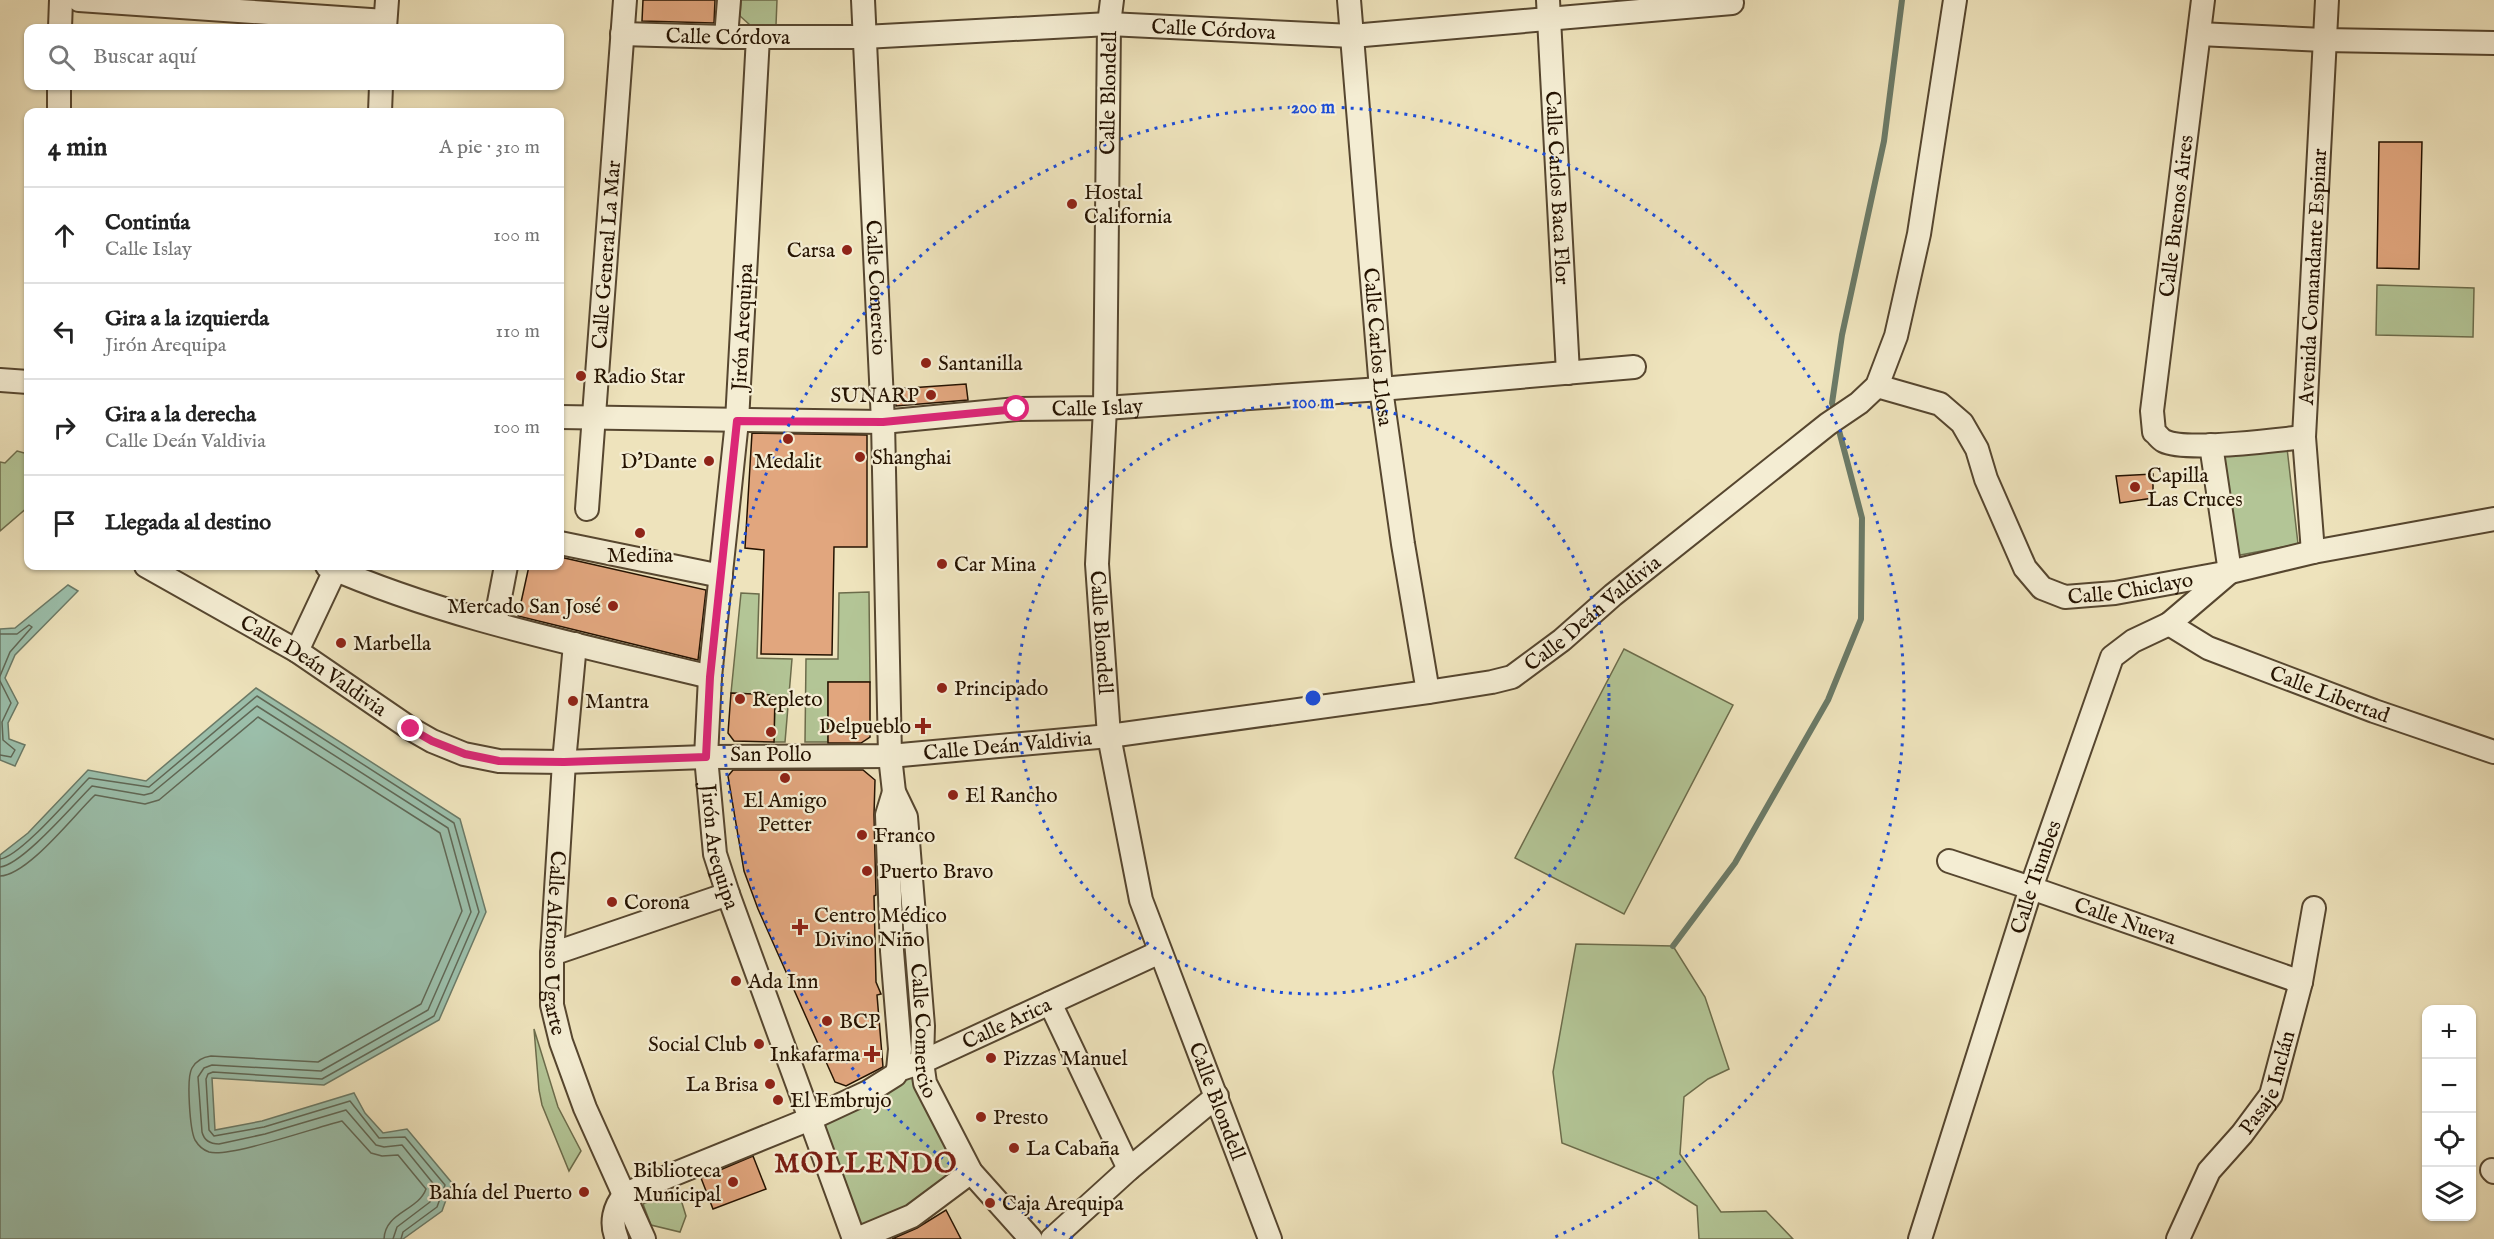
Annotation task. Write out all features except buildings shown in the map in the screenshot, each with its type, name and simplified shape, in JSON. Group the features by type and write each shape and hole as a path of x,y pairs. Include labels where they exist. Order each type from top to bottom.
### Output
{"street":[{"path":"60,24 61,0"},
{"path":"79,0 386,16"},
{"name":"Calle General La Mar","path":"587,509 625,0"},
{"path":"726,37 729,0"},
{"name":"Calle Comercio","path":"863,0 883,422 890,756 894,792 906,817 923,1026 922,1062 925,1083 970,1172 1031,1239"},
{"name":"Calle Blondell","path":"1112,0 1109,24 1105,408 1097,564 1109,736 1141,900 1270,1239"},
{"name":"Calle Carlos Llosa","path":"1349,0 1381,389 1403,544 1428,692"},
{"path":"1877,386 1896,336 1919,234 1955,0"},
{"name":"Calle Buenos Aires","path":"2203,0 2152,411 2154,432 2165,441 2211,445"},
{"name":"Avenida Comandante Espinar","path":"2313,552 2304,437 2326,0"},
{"name":"Calle Córdova","path":"622,34 864,37 1109,24 1352,36 1548,10 1732,3"},
{"name":"Calle Carlos Baca Flor","path":"1548,10 1569,373"},
{"path":"2199,34 2324,40 2494,43"},
{"name":"Jirón Arequipa","path":"758,37 737,421 710,677 706,757 715,854 810,1119 856,1239"},
{"path":"58,108 59,90"},
{"path":"380,108 381,90"},
{"name":"Calle Islay","path":"564,417 883,422 1017,409 1105,408 1381,389 1634,367"},
{"path":"0,380 24,382"},
{"name":"Calle Deán Valdivia","path":"153,570 297,651 432,741 465,754 499,761 564,762 706,757 890,756 1109,736 1428,692 1492,682 1512,676 1529,666 1612,595 1828,424 1859,403 1877,386"},
{"name":"Calle Chiclayo","path":"1877,386 1940,404 1962,423 1977,449 1986,479 2025,568 2042,588 2065,597 2092,596 2230,572 2313,552 2494,519"},
{"path":"2230,572 2211,445 2304,437"},
{"path":"564,544 721,576"},
{"path":"297,651 332,570"},
{"path":"340,570 410,599 575,644 710,677"},
{"path":"495,623 505,570"},
{"name":"Calle Tumbes","path":"1920,1239 2031,888 2112,657 2133,641 2169,624 2230,572"},
{"name":"Calle Libertad","path":"2169,624 2208,648 2374,711 2494,752"},
{"name":"Calle Alfonso Ugarte","path":"575,644 564,762 552,954 552,1005 561,1042 585,1108 644,1239"},
{"name":"Calle Comercio","path":"894,792 887,815 892,951 900,1049 898,1070"},
{"name":"Calle Nueva","path":"1949,861 2301,982"},
{"path":"552,954 728,894"},
{"name":"Pasaje Inclán","path":"2178,1239 2209,1171 2242,1134 2271,1095 2301,982 2314,908"},
{"name":"Calle Arica","path":"625,1194 810,1119 868,1092 895,1075 898,1070 922,1062 1160,952"},
{"path":"1050,1003 1129,1169"},
{"path":"1052,1239 1129,1169 1217,1096"},
{"path":"856,1239 912,1216 970,1172"},
{"path":"612,1238 617,1204 625,1194"}],"shaded area":[{"path":"741,0 777,0 776,25 750,25 740,16"},
{"path":"2377,285 2474,288 2473,337 2376,335"},
{"path":"2287,448 2298,544 2235,556 2220,454"},
{"path":"17,451 24,453 24,510 0,531 0,462 5,463"},
{"path":"869,592 870,682 828,682 828,742 805,742 806,659 838,659 839,593"},
{"path":"741,593 759,594 757,658 792,659 785,742 774,742 775,695 731,693"},
{"path":"1624,649 1733,705 1624,914 1515,858"},
{"path":"1576,944 1673,946 1705,997 1729,1069 1708,1079 1684,1097 1680,1154 1721,1212 1766,1211 1793,1239 1699,1239 1697,1206 1654,1179 1562,1143 1553,1072"},
{"path":"534,1029 558,1107 581,1151 569,1171 542,1105"},
{"path":"922,1062 971,1172 857,1239 810,1119"},
{"path":"678,1190 686,1216 680,1232 651,1225 643,1204"}],"water":[{"path":"68,585 78,591 15,655 5,678 18,703 8,723 9,739 25,745 15,766 0,760 0,629 15,628"},
{"path":"256,688 460,819 486,912 439,1020 324,1085 212,1078 215,1130 262,1121 354,1093 365,1113 383,1133 407,1129 452,1183 442,1211 403,1239 0,1239 0,855 28,833 88,770 146,781"}],"waterway":[{"path":"1835,413 1832,403 1842,335 1884,141 1902,0"},
{"path":"1673,946 1735,863 1828,700 1861,619 1862,518 1837,423"}],"place":[{"name":"Hostal California","path":"1072,204"},
{"name":"Carsa","path":"847,250"},
{"name":"Santanilla","path":"926,363"},
{"name":"Radio Star","path":"581,376"},
{"name":"SUNARP","path":"931,395"},
{"name":"Medalit","path":"788,439"},
{"name":"Shanghai","path":"860,457"},
{"name":"D'Dante","path":"709,461"},
{"name":"Capilla Las Cruces","path":"2135,487"},
{"name":"Medina","path":"640,533"},
{"name":"Car Mina","path":"942,564"},
{"name":"Mercado San José","path":"613,606"},
{"name":"Marbella","path":"341,643"},
{"name":"Principado","path":"942,688"},
{"name":"Repleto","path":"740,699"},
{"name":"Mantra","path":"573,701"},
{"name":"Delpueblo","path":"923,726"},
{"name":"San Pollo","path":"771,732"},
{"name":"El Amigo Petter","path":"785,778"},
{"name":"El Rancho","path":"953,795"},
{"name":"Franco","path":"862,835"},
{"name":"Puerto Bravo","path":"867,871"},
{"name":"Corona","path":"612,902"},
{"name":"Centro Médico Divino Niño","path":"800,927"},
{"name":"Ada Inn","path":"736,981"},
{"name":"BCP","path":"827,1021"},
{"name":"Social Club","path":"759,1044"},
{"name":"Inkafarma","path":"872,1054"},
{"name":"Pizzas Manuel","path":"991,1058"},
{"name":"La Brisa","path":"770,1084"},
{"name":"El Embrujo","path":"778,1100"},
{"name":"Presto","path":"981,1117"},
{"name":"La Cabaña","path":"1014,1148"},
{"name":"Biblioteca Municipal","path":"733,1182"},
{"name":"Bahía del Puerto","path":"584,1192"},
{"name":"Caja Arequipa","path":"990,1203"}],"district":[{"name":"MOLLENDO","path":"866,1163"}],"route":[{"path":"411,729 432,741 465,754 499,761 564,762 706,757 710,677 737,421 883,422 1017,409"}]}
